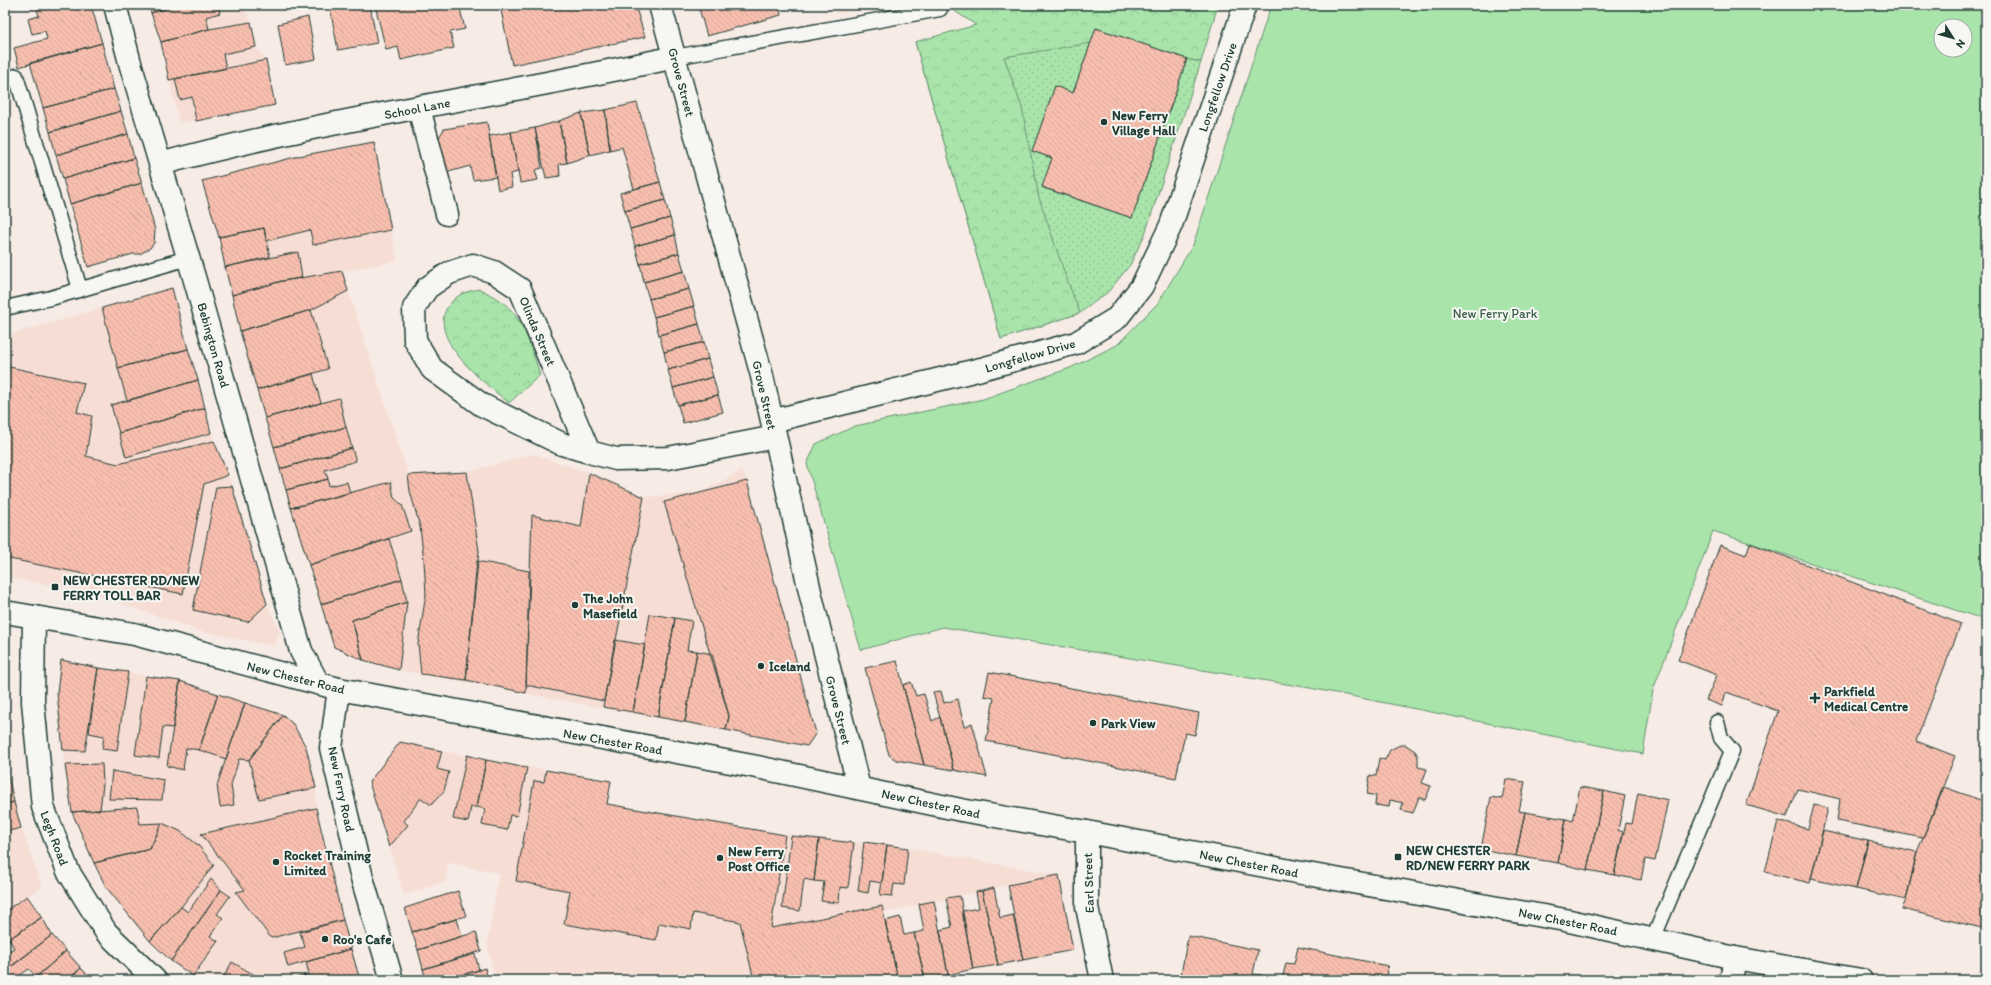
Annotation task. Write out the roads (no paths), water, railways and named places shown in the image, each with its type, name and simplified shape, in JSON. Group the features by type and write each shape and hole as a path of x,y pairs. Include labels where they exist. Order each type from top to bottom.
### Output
{"street":[{"name":"Bebington Road","path":"115,5 130,62 301,651 318,683"},
{"name":"Grove Street","path":"660,5 762,376 811,596 859,788"},
{"name":"Longfellow Drive","path":"773,429 1076,343 1117,318 1142,286 1171,225 1245,5"},
{"name":"School Lane","path":"160,164 198,154 419,108 675,57"},
{"path":"419,108 447,214"},
{"name":"Olinda Street","path":"589,452 520,289 494,272 473,265 449,273 426,288 414,308 415,340 432,369 482,405 562,444 589,452 616,459 668,458 773,429"},
{"name":"New Chester Road","path":"5,612 134,634 339,689 859,788 961,810 1565,920 1735,958 1860,980"},
{"name":"Legh Road","path":"34,617 33,702 43,807 68,870 106,932 155,980"},
{"name":"New Ferry Road","path":"339,689 332,748 362,878 392,980"},
{"name":"Earl Street","path":"1087,832 1087,907 1102,980"},
{"path":"1731,980 1735,958"}],"lane":[{"path":"675,57 940,9"},
{"path":"16,76 80,289"},
{"path":"5,308 80,289 188,258"},
{"path":"1653,939 1732,751 1721,738 1717,722"}],"place":[{"name":"New Ferry Village Hall","path":"1104,122"},
{"name":"NEW CHESTER RD/NEW FERRY TOLL BAR","path":"55,587"},
{"name":"The John Masefield","path":"575,605"},
{"name":"Iceland","path":"761,666"},
{"name":"Parkfield Medical Centre","path":"1815,698"},
{"name":"Park View","path":"1093,723"},
{"name":"NEW CHESTER RD/NEW FERRY PARK","path":"1398,857"},
{"name":"New Ferry Post Office","path":"720,858"},
{"name":"Rocket Training Limited","path":"276,862"},
{"name":"Roo's Cafe","path":"325,939"}],"park label":[{"name":"New Ferry Park","path":"1495,313"}]}
